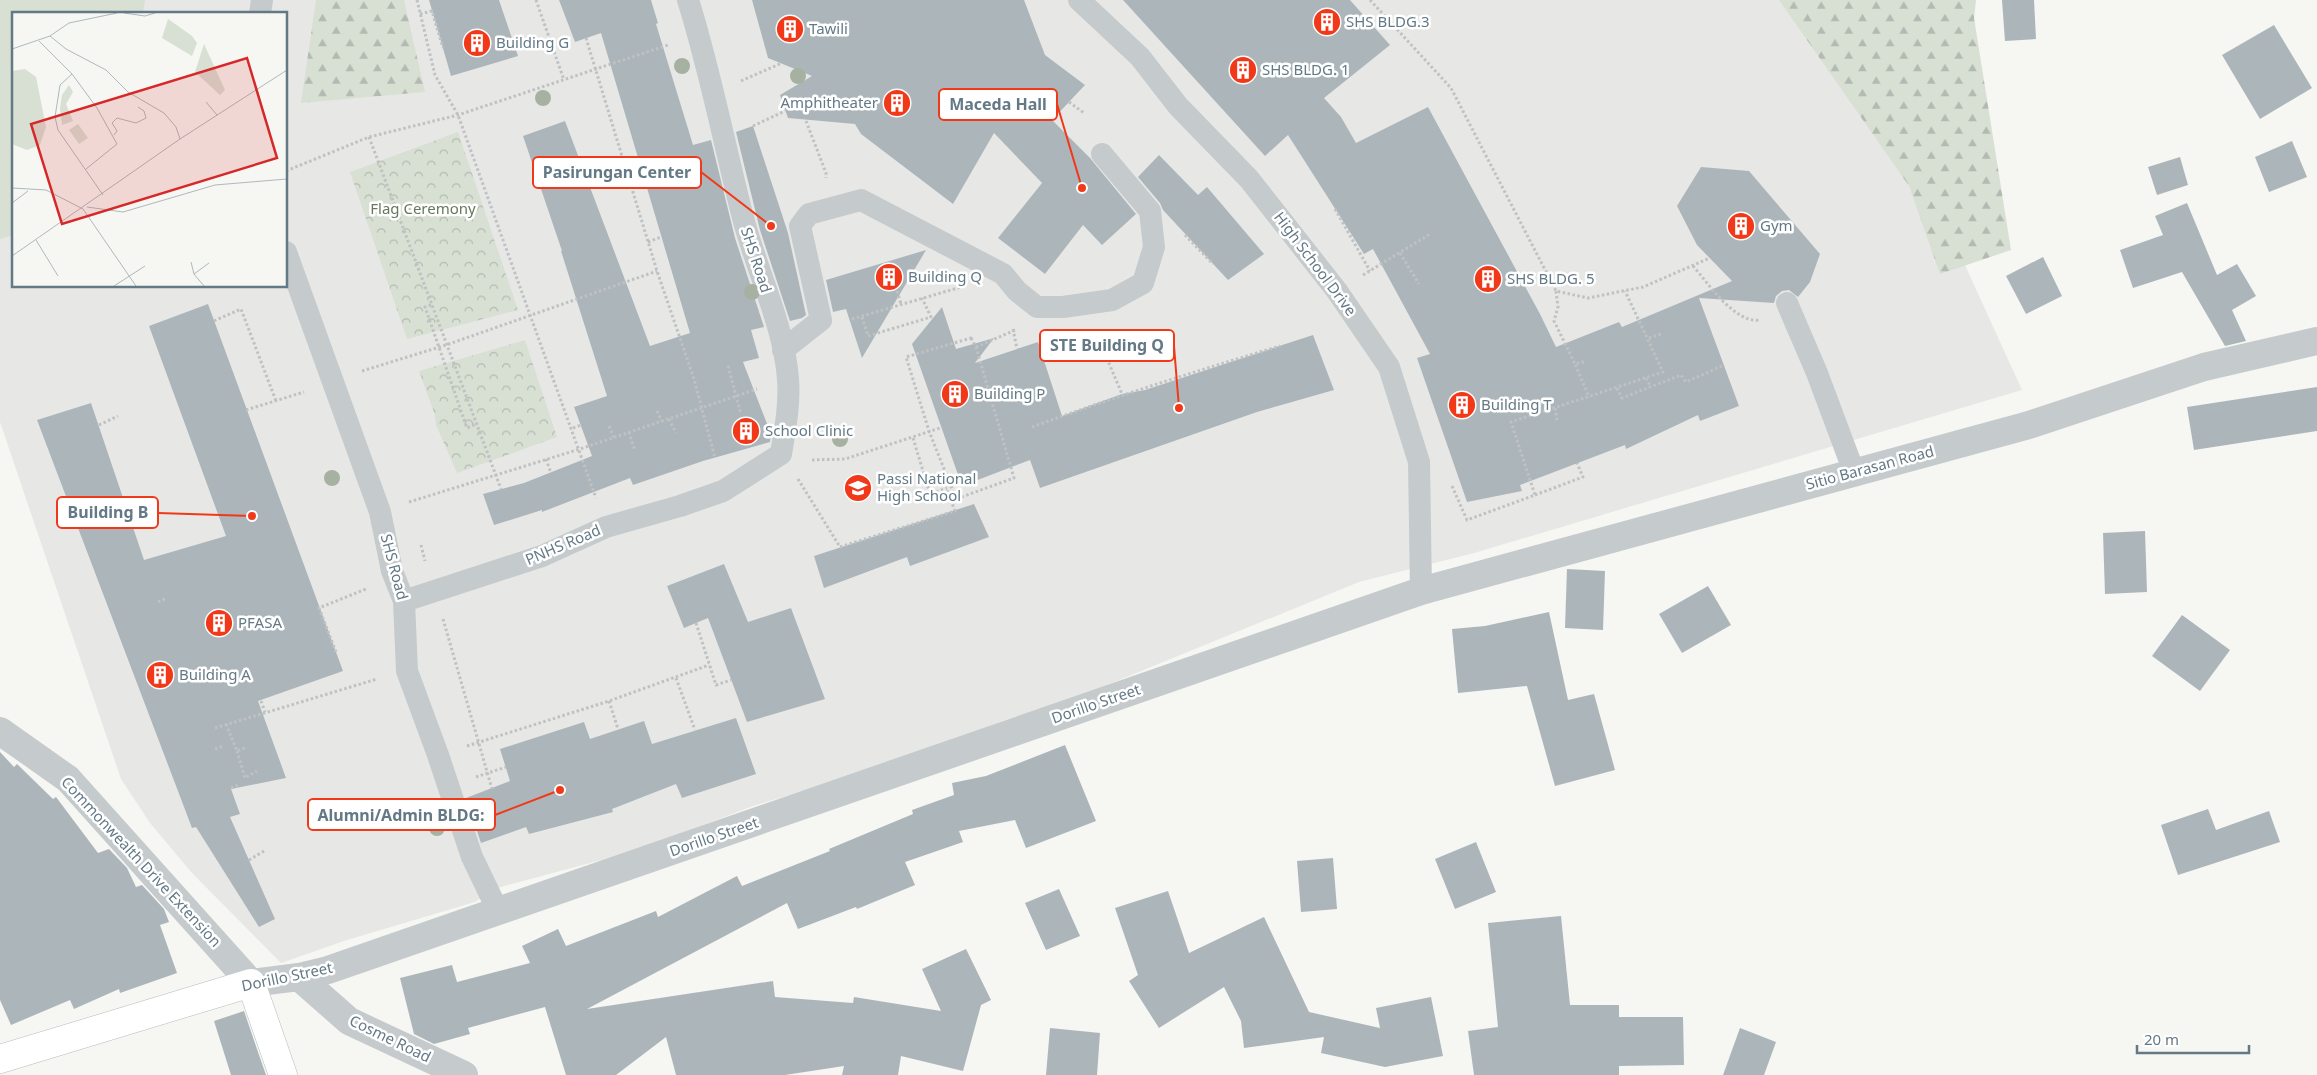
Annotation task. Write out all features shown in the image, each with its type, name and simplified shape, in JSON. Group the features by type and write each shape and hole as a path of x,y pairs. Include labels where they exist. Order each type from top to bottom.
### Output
{"street":[{"name":"Sitio Barasan Road","path":"1421,591 2029,425 2204,367 2317,341"},
{"name":"Dorillo Street","path":"0,1059 251,982 299,977 328,970 1421,591"},
{"name":"Commonwealth Drive Extension","path":"0,731 68,779 251,982"},
{"name":"Cosme Road","path":"299,977 349,1021 464,1075"},
{"path":"251,982 282,1075"}],"lane":[{"name":"SHS Road","path":"688,0 699,35 746,232 783,350 788,379 787,415 782,454"},
{"name":"High School Drive","path":"1079,0 1140,57 1178,106 1249,179 1337,291 1388,367 1419,462 1421,591"},
{"path":"783,350 821,320 800,226 809,214 861,200 1003,274 1017,291 1037,307 1063,307 1112,300 1143,282 1154,247 1150,211 1102,154"},
{"name":"SHS Road","path":"288,257 380,512 392,571 404,601 407,670 472,857 498,912"},
{"path":"1790,309 1817,373 1854,472"},
{"path":"723,491 782,454"},
{"name":"PNHS Road","path":"404,601 542,556 606,527 680,506 723,491"}],"path":[{"path":"416,0 435,75 458,115 580,449 606,527"},
{"path":"536,0 564,80"},
{"path":"1370,0 1451,88 1556,291 1558,307 1554,321 1589,397"},
{"path":"420,14 432,11 443,48"},
{"path":"288,171 369,137 458,115 699,35"},
{"path":"586,38 657,271 702,407 723,491"},
{"path":"1069,102 1084,113"},
{"path":"806,121 826,172 818,213"},
{"path":"369,137 501,490"},
{"path":"583,170 622,156"},
{"path":"1335,209 1370,271"},
{"path":"1180,229 1213,264"},
{"path":"1337,291 1430,234"},
{"path":"648,242 662,236"},
{"path":"1400,253 1419,284"},
{"path":"1556,291 1588,298 1643,287 1710,258"},
{"path":"1693,266 1734,313 1755,320 1790,309"},
{"path":"333,380 446,345 657,271"},
{"path":"847,320 1003,274"},
{"path":"1535,495 1511,422 1663,372 1649,338 1625,290"},
{"path":"896,291 901,304"},
{"path":"862,317 868,336 931,317 922,298"},
{"path":"431,305 425,307 449,382 467,428 476,424"},
{"path":"214,320 241,309 276,401"},
{"path":"976,347 1013,330 1021,331"},
{"path":"1089,332 1096,334 1122,394"},
{"path":"1649,338 1661,334"},
{"path":"971,338 976,347 1014,478 956,499 929,431 906,357 971,338"},
{"path":"1032,427 1122,394 1280,346"},
{"path":"1575,364 1584,362"},
{"path":"1617,388 1622,398 1681,375 1686,382 1724,365"},
{"path":"728,366 741,414"},
{"path":"449,382 458,378"},
{"path":"1646,378 1651,387"},
{"path":"380,512 614,438 788,379"},
{"path":"246,410 304,392"},
{"path":"1555,408 1557,420"},
{"path":"657,411 662,421"},
{"path":"99,425 118,416"},
{"path":"669,419 676,433"},
{"path":"572,428 581,425"},
{"path":"609,426 614,438"},
{"path":"782,454 813,460 845,459 940,428"},
{"path":"629,432 635,451"},
{"path":"913,438 930,494 952,487"},
{"path":"782,454 840,547 955,510 946,488"},
{"path":"546,459 551,473"},
{"path":"1467,520 1583,477 1577,463"},
{"path":"408,502 411,511"},
{"path":"419,538 492,789"},
{"path":"336,652 319,608 374,586"},
{"path":"158,602 168,598"},
{"path":"696,623 716,684 731,680"},
{"path":"438,755 609,701 709,665"},
{"path":"215,728 407,670"},
{"path":"676,678 694,730"},
{"path":"261,701 265,712"},
{"path":"609,701 618,729"},
{"path":"226,724 245,778 257,771"},
{"path":"215,749 223,746"},
{"path":"237,751 246,747"},
{"path":"487,773 506,767"},
{"path":"231,788 238,785"},
{"path":"249,860 264,851"}],"shaded area":[{"name":"Passi National High School","path":"0,0 1836,0 1869,55 2022,390 1474,553 1359,582 1107,685 864,773 753,806 635,851 497,888 475,902 347,940 281,963 192,873 150,823 121,779 0,422"}],"green space":[{"path":"0,0 145,0 143,12 12,12 12,236 0,239"},
{"path":"316,0 404,0 425,92 301,103"},
{"path":"1779,0 1976,0 1974,18 2011,250 1940,274 1909,186"},
{"name":"Flag Ceremony","path":"458,132 518,310 407,339 350,172"},
{"path":"525,340 557,437 457,473 436,425 435,415 419,371"}],"building":[{"name":"Building G","path":"429,0 499,0 518,56 451,76"},
{"path":"559,0 651,0 658,23 656,24 693,145 711,140 735,238 764,327 751,330 759,358 743,362 771,434 770,442 703,461 633,485 630,478 542,512 542,510 494,525 483,494 524,483 592,456 574,407 607,396 562,251 523,136 565,121 650,346 690,333 601,33 575,42"},
{"name":"Amphitheater","path":"752,0 1024,0 1045,55 1085,85 1052,120 1090,158 1136,214 1102,245 1083,225 1045,274 998,238 1042,183 994,133 953,204 861,134 855,124 788,118 780,95 812,76 768,58"},
{"path":"1123,0 1350,0 1390,45 1324,98 1341,117 1356,143 1428,107 1556,347 1619,322 1622,327 1732,281 1697,245 1677,206 1701,167 1749,171 1820,254 1810,282 1798,297 1789,290 1782,291 1776,296 1774,303 1699,298 1739,406 1700,421 1698,415 1626,449 1625,445 1520,485 1522,491 1467,502 1417,358 1430,354 1373,249 1364,254 1288,135 1265,156"},
{"path":"2002,0 2034,0 2036,39 2005,41"},
{"path":"2274,25 2312,88 2260,119 2222,55"},
{"path":"753,126 788,233 806,315 790,321 760,230 736,132"},
{"path":"2292,141 2307,177 2269,192 2255,157"},
{"path":"1159,155 1198,195 1207,187 1264,254 1228,280 1163,210 1160,203 1138,177"},
{"path":"2180,157 2188,185 2157,195 2148,167"},
{"path":"2187,203 2217,275 2237,264 2256,296 2232,310 2246,341 2225,346 2182,272 2133,288 2120,250 2163,235 2155,216"},
{"name":"Building Q","path":"926,250 862,358 846,309 833,312 826,280"},
{"path":"2043,257 2062,296 2026,314 2006,276"},
{"path":"208,304 343,671 258,701 286,778 231,789 240,814 230,817 275,919 259,927 196,827 192,828 37,420 91,403 144,560 226,536 149,326"},
{"path":"942,307 956,349 994,338 975,363 1038,342 1062,416 1122,394 1145,390 1313,335 1334,390 1257,412 1040,488 1030,460 962,486 912,344"},
{"path":"2317,387 2317,431 2194,450 2187,407"},
{"path":"974,504 989,537 910,566 907,557 824,588 814,556"},
{"path":"2145,531 2147,592 2105,594 2103,533"},
{"path":"724,564 748,622 791,608 825,699 747,722 708,618 684,628 667,586"},
{"path":"1567,569 1605,571 1603,630 1565,628"},
{"path":"1708,586 1731,625 1682,653 1659,614"},
{"path":"1549,612 1568,700 1594,694 1615,770 1555,786 1527,686 1458,693 1452,629 1485,626"},
{"path":"2182,615 2230,650 2200,691 2152,656"},
{"path":"736,718 756,774 682,798 676,784 612,809 613,812 529,834 526,827 481,843 466,798 510,781 500,749 584,722 590,739 644,721 652,744"},
{"path":"1065,745 1096,821 1026,848 1015,820 959,831 963,842 905,862 915,885 857,909 856,907 798,929 787,903 587,1009 773,981 775,997 853,1003 854,997 941,1011 922,969 966,949 991,1000 981,1005 963,1071 901,1056 898,1075 842,1075 844,1066 785,1075 676,1075 666,1037 616,1075 566,1075 545,1007 468,1028 470,1034 434,1044 414,1034 400,978 452,965 457,982 530,963 522,946 558,929 566,946 656,911 658,917 737,876 742,886 830,851 829,849 913,814 912,810 954,795 952,783 986,776"},
{"path":"0,752 14,767 17,764 53,799 56,797 98,853 109,849 127,868 136,887 142,885 164,909 169,922 160,925 177,973 120,993 119,989 74,1009 70,1000 11,1025 0,1000"},
{"path":"2208,809 2216,830 2269,811 2280,842 2178,875 2161,825"},
{"path":"1476,842 1496,892 1455,909 1435,859"},
{"path":"1333,858 1337,909 1301,912 1297,861"},
{"path":"1059,889 1080,936 1046,950 1025,903"},
{"path":"1168,891 1189,953 1264,917 1309,1012 1380,1028 1376,1008 1431,997 1443,1056 1385,1067 1321,1053 1324,1037 1244,1048 1241,1021 1224,987 1159,1028 1129,981 1138,975 1115,908"},
{"path":"1561,916 1570,1005 1619,1005 1619,1017 1683,1017 1684,1065 1619,1066 1619,1075 1474,1075 1468,1031 1498,1027 1488,923"},
{"path":"244,1011 266,1075 231,1075 214,1021"},
{"path":"1050,1028 1100,1033 1097,1075 1046,1075"},
{"path":"1740,1028 1776,1042 1764,1075 1723,1075"}],"place":[{"name":"SHS BLDG.3","path":"1327,22"},
{"name":"Tawili","path":"790,29"},
{"name":"Building G","path":"477,43"},
{"name":"SHS BLDG. 1","path":"1243,70"},
{"name":"Amphitheater","path":"897,103"},
{"name":"Maceda Hall","path":"1082,188"},
{"name":"Pasirungan Center","path":"771,226"},
{"name":"Gym","path":"1741,226"},
{"name":"Building Q","path":"889,277"},
{"name":"SHS BLDG. 5","path":"1488,279"},
{"name":"Building P","path":"955,394"},
{"name":"Building T","path":"1462,405"},
{"name":"STE Building Q","path":"1179,408"},
{"name":"School Clinic","path":"746,431"},
{"name":"Passi National High School","path":"858,488"},
{"name":"Building B","path":"252,516"},
{"name":"PFASA","path":"219,623"},
{"name":"Building A","path":"160,675"},
{"name":"Alumni/Admin BLDG:","path":"560,790"}]}
